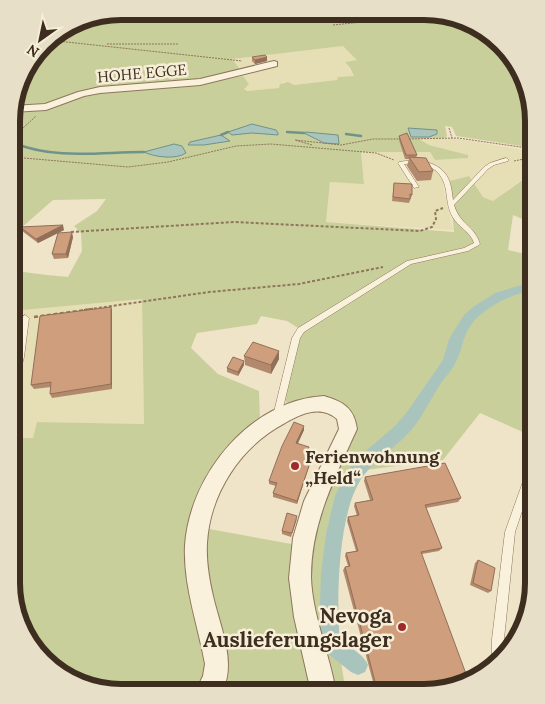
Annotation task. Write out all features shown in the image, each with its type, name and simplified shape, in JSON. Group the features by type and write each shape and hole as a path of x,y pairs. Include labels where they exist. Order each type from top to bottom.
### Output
{"street":[{"name":"HOHE EGGE","path":"21,108 46,107 89,92 200,82 274,64"},
{"path":"212,684 217,664 198,577 198,531 215,480 232,456 254,434 277,416 309,405 333,405 345,415 348,428 314,501 304,538 300,578 306,617 322,684"}],"lane":[{"path":"452,207 486,168 506,160"},
{"path":"277,416 296,338 301,330 409,262 466,250 477,244 476,236 456,218 447,183 436,168 421,162 401,163 416,187"},
{"path":"20,357 25,318"},
{"path":"498,651 510,532 525,488"}],"path":[{"path":"333,25 383,20"},
{"path":"65,41 224,58 261,67"},
{"path":"103,44 179,44"},
{"path":"20,132 46,107"},
{"path":"449,128 452,138"},
{"path":"401,163 376,153 330,150 295,140 342,145 373,139 452,138 525,148"},
{"path":"20,158 128,167 168,162 236,146 270,144 318,147"},
{"path":"514,161 525,159"},
{"path":"71,232 234,222 420,231 432,227 436,220 435,211 452,207"},
{"path":"25,318 209,292 299,284 409,262"}],"shaded area":[{"path":"343,46 358,60 345,62 354,76 338,77 338,80 294,85 283,82 279,88 247,91 244,89 249,84 243,76 225,78 243,73 231,59"},
{"path":"419,139 459,139 525,150 525,178 493,201 483,197 469,176 443,182 453,230 326,222 330,182 364,183 361,152 430,152 435,160 468,158 468,155 429,145"},
{"path":"142,299 144,424 38,422 33,438 20,438 20,310"}],"green space":[{"path":"114,20 424,20 450,23 469,30 491,45 504,60 517,82 524,108 525,147 456,136 452,127 445,126 447,136 445,138 419,139 429,145 468,155 468,158 435,160 430,152 361,152 364,184 330,182 326,222 454,232 449,181 469,176 483,197 493,201 525,178 525,220 513,215 508,250 525,254 525,433 480,413 443,460 365,470 324,556 345,684 326,684 310,618 305,581 310,539 317,511 329,480 352,433 354,421 350,409 334,399 306,399 288,405 285,400 296,349 303,331 287,321 261,316 257,324 197,333 191,348 218,374 259,391 260,421 244,434 218,467 199,505 194,525 191,545 191,566 207,650 205,671 200,680 196,684 114,684 89,679 76,674 54,659 34,634 23,609 20,583 20,438 33,438 37,422 144,424 142,299 20,310 20,271 68,277 82,251 81,233 74,226 97,211 106,199 53,200 20,229 20,121 21,110 36,110 56,105 81,94 99,91 175,85 243,76 249,84 244,89 247,91 279,88 280,84 288,82 294,85 337,80 338,77 354,76 345,62 357,60 343,46 232,59 242,72 199,81 95,90 76,94 47,106 21,106 25,89 37,65 65,65 65,37 89,25"},
{"path":"204,528 297,545 297,621 311,684 222,684 226,670 222,634 213,597 206,578"}],"water":[{"path":"252,124 276,130 278,135 252,133 232,135 228,132"},
{"path":"408,128 437,130 437,134 429,137 411,137"},
{"path":"304,133 338,135 339,144 324,143"},
{"path":"221,135 230,141 204,145 188,145 190,142"},
{"path":"174,144 182,146 186,153 165,157 144,152"}],"building":[{"path":"265,55 267,57 255,60 252,57"},
{"path":"407,133 417,155 406,155 399,136"},
{"path":"409,157 426,158 433,171 419,172"},
{"path":"394,183 412,184 410,199 393,197"},
{"path":"63,225 36,239 20,227"},
{"path":"72,232 66,254 52,254 58,233"},
{"path":"111,307 111,384 50,394 51,382 31,385 40,316"},
{"path":"253,342 279,351 271,365 244,356"},
{"path":"233,357 244,361 238,372 227,368"},
{"path":"294,422 304,426 296,443 309,447 304,461 310,463 297,501 273,493 277,483 269,481 282,446"},
{"name":"Nevoga Auslieferungslager","path":"445,463 461,498 425,505 442,548 421,552 466,674 463,676 450,681 431,684 376,684 345,567 350,566 346,553 358,551 348,517 359,515 355,503 373,500 365,477"},
{"path":"287,513 297,516 292,533 282,531"},
{"path":"478,560 495,568 491,591 473,583"}],"waterway":[{"path":"221,135 228,132"},
{"path":"287,132 304,133"},
{"path":"346,134 361,136"},
{"path":"20,145 46,152 78,154 144,152"},
{"path":"358,665 334,646 330,639 329,630 332,554 339,514 351,479 366,460 407,424 448,364 461,328 469,318 488,303 525,287"}],"place":[{"name":"Ferienwohnung „Held“","path":"295,466"},
{"name":"Nevoga Auslieferungslager","path":"402,627"}]}
